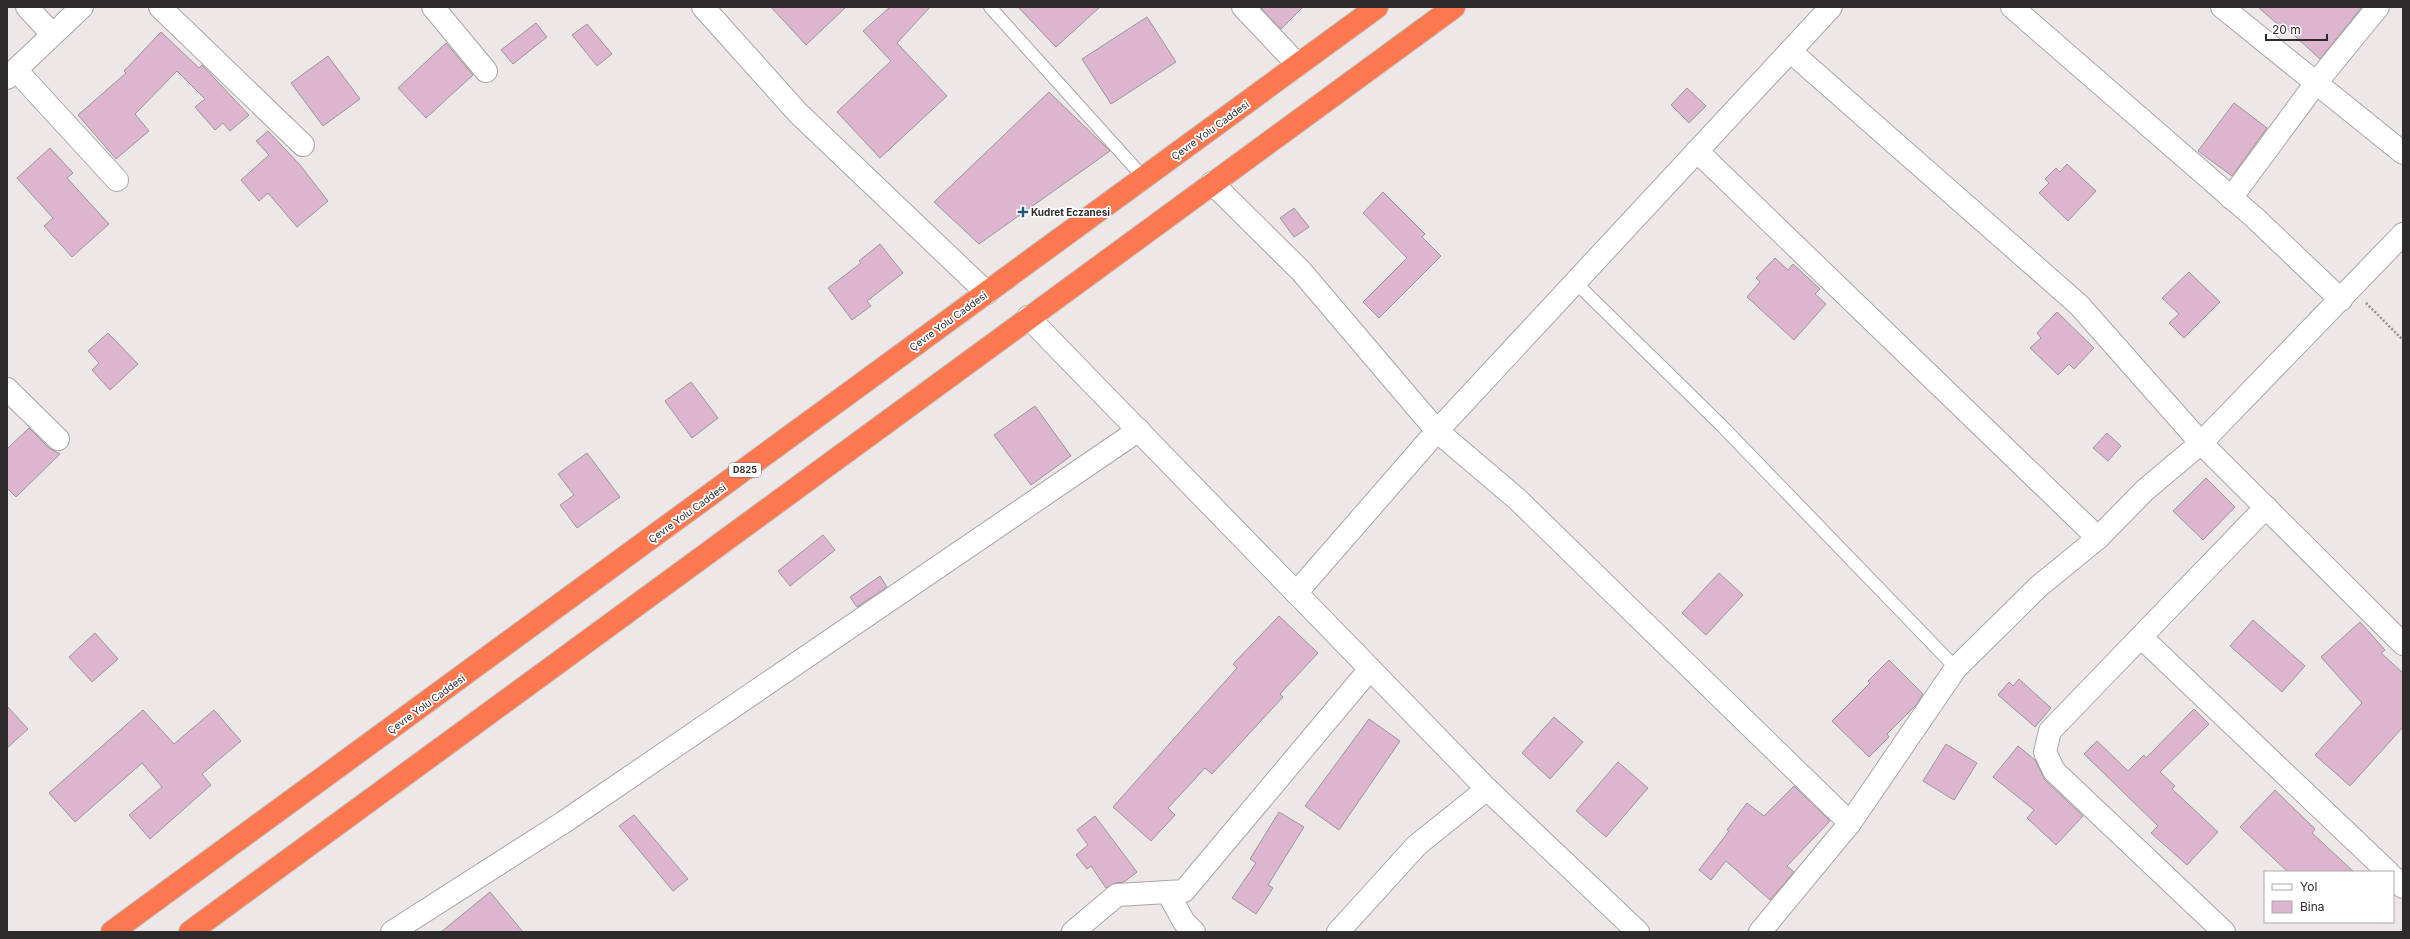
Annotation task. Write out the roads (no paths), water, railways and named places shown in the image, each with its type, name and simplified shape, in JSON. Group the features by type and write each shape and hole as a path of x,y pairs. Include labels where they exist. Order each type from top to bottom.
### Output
{"highway":[{"name":"Çevre Yolu Caddesi","path":"112,932 1377,7"},
{"path":"190,932 1028,317 1454,7"}],"street":[{"path":"27,7 52,34"},
{"path":"82,7 11,74 117,180"},
{"path":"160,7 303,145"},
{"path":"433,7 486,71"},
{"path":"703,7 798,113 987,293"},
{"path":"1243,7 1298,65"},
{"path":"1296,593 1437,431 1831,7"},
{"path":"2012,7 2232,198 2346,294"},
{"path":"2222,7 2403,153"},
{"path":"2232,198 2316,83 2378,7"},
{"path":"1790,51 2079,305 2201,443 2403,644"},
{"path":"1697,151 2098,538"},
{"path":"1212,183 1301,271 1437,431 1517,499 1850,823"},
{"path":"1760,932 1850,823 1956,668 2038,587 2098,538 2145,490 2201,443 2403,234"},
{"path":"1028,317 1487,789 1638,932"},
{"path":"7,389 58,439"},
{"path":"392,932 564,822 1139,430"},
{"path":"2224,932 2054,771 2045,752 2050,731 2266,507"},
{"path":"2141,637 2387,871"},
{"path":"1073,932 1117,896 1184,891 1370,669"},
{"path":"1338,932 1417,845 1487,789"},
{"path":"2394,878 2403,887"},
{"path":"1168,893 1184,922 1194,932"}],"lane":[{"path":"990,7 1144,178"},
{"path":"1575,282 1720,424 1956,668"}],"place":[{"name":"Kudret Eczanesi","path":"1023,212"}]}
